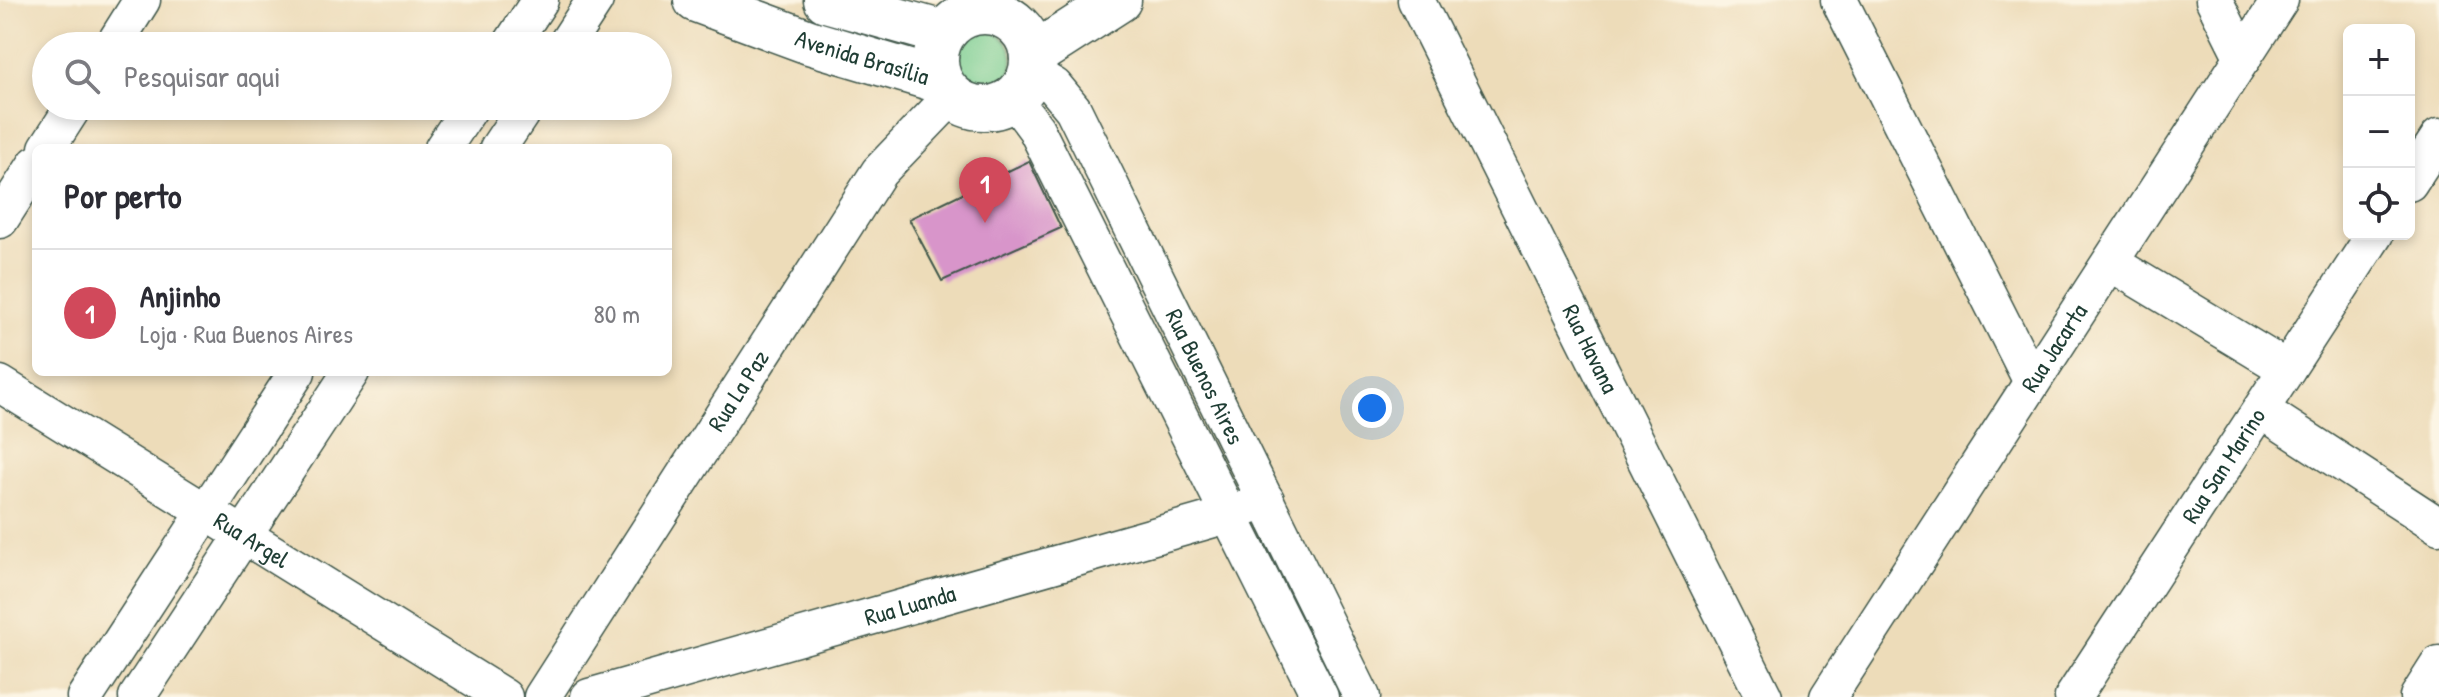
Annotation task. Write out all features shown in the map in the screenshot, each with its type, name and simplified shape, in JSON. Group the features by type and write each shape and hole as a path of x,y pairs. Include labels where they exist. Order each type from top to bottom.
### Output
{"street":[{"path":"122,32 142,0"},
{"path":"519,32 540,0"},
{"path":"574,32 595,0"},
{"name":"Avenida Brasília","path":"696,0 946,89"},
{"name":"Avenida Brasília","path":"826,0 943,33"},
{"path":"1025,75 1022,31 1001,6 961,17 943,33 936,49 935,66 946,89 982,108 998,106 1025,75 1119,0"},
{"name":"Rua Havana","path":"1416,0 1764,697"},
{"path":"1839,0 2032,382"},
{"path":"2214,0 2243,58"},
{"name":"Rua Jacarta","path":"1828,697 2280,0"},
{"name":"Rua Buenos Aires","path":"1025,75 1054,86 1073,109 1362,697"},
{"name":"Rua Buenos Aires","path":"1025,75 1036,129 1320,697"},
{"name":"Rua La Paz","path":"542,697 879,172 946,89"},
{"path":"50,144 65,120"},
{"path":"446,144 462,120"},
{"path":"501,144 517,120"},
{"path":"2415,174 2439,137"},
{"path":"0,220 32,170"},
{"name":"Rua San Marino","path":"2073,697 2371,240"},
{"path":"2111,263 2287,369"},
{"path":"85,697 294,376"},
{"path":"137,697 348,376"},
{"name":"Rua Argel","path":"0,384 504,697"},
{"path":"2261,410 2439,526"},
{"name":"Rua Luanda","path":"589,697 1231,514 1266,500"},
{"path":"2418,697 2439,664"}],"green space":[{"path":"984,31 1005,39 1013,60 1005,81 984,89 963,81 955,60 963,39"}],"building":[{"path":"1029,161 1061,228 942,281 909,219"}],"place":[{"name":"Anjinho","path":"985,223"}]}
